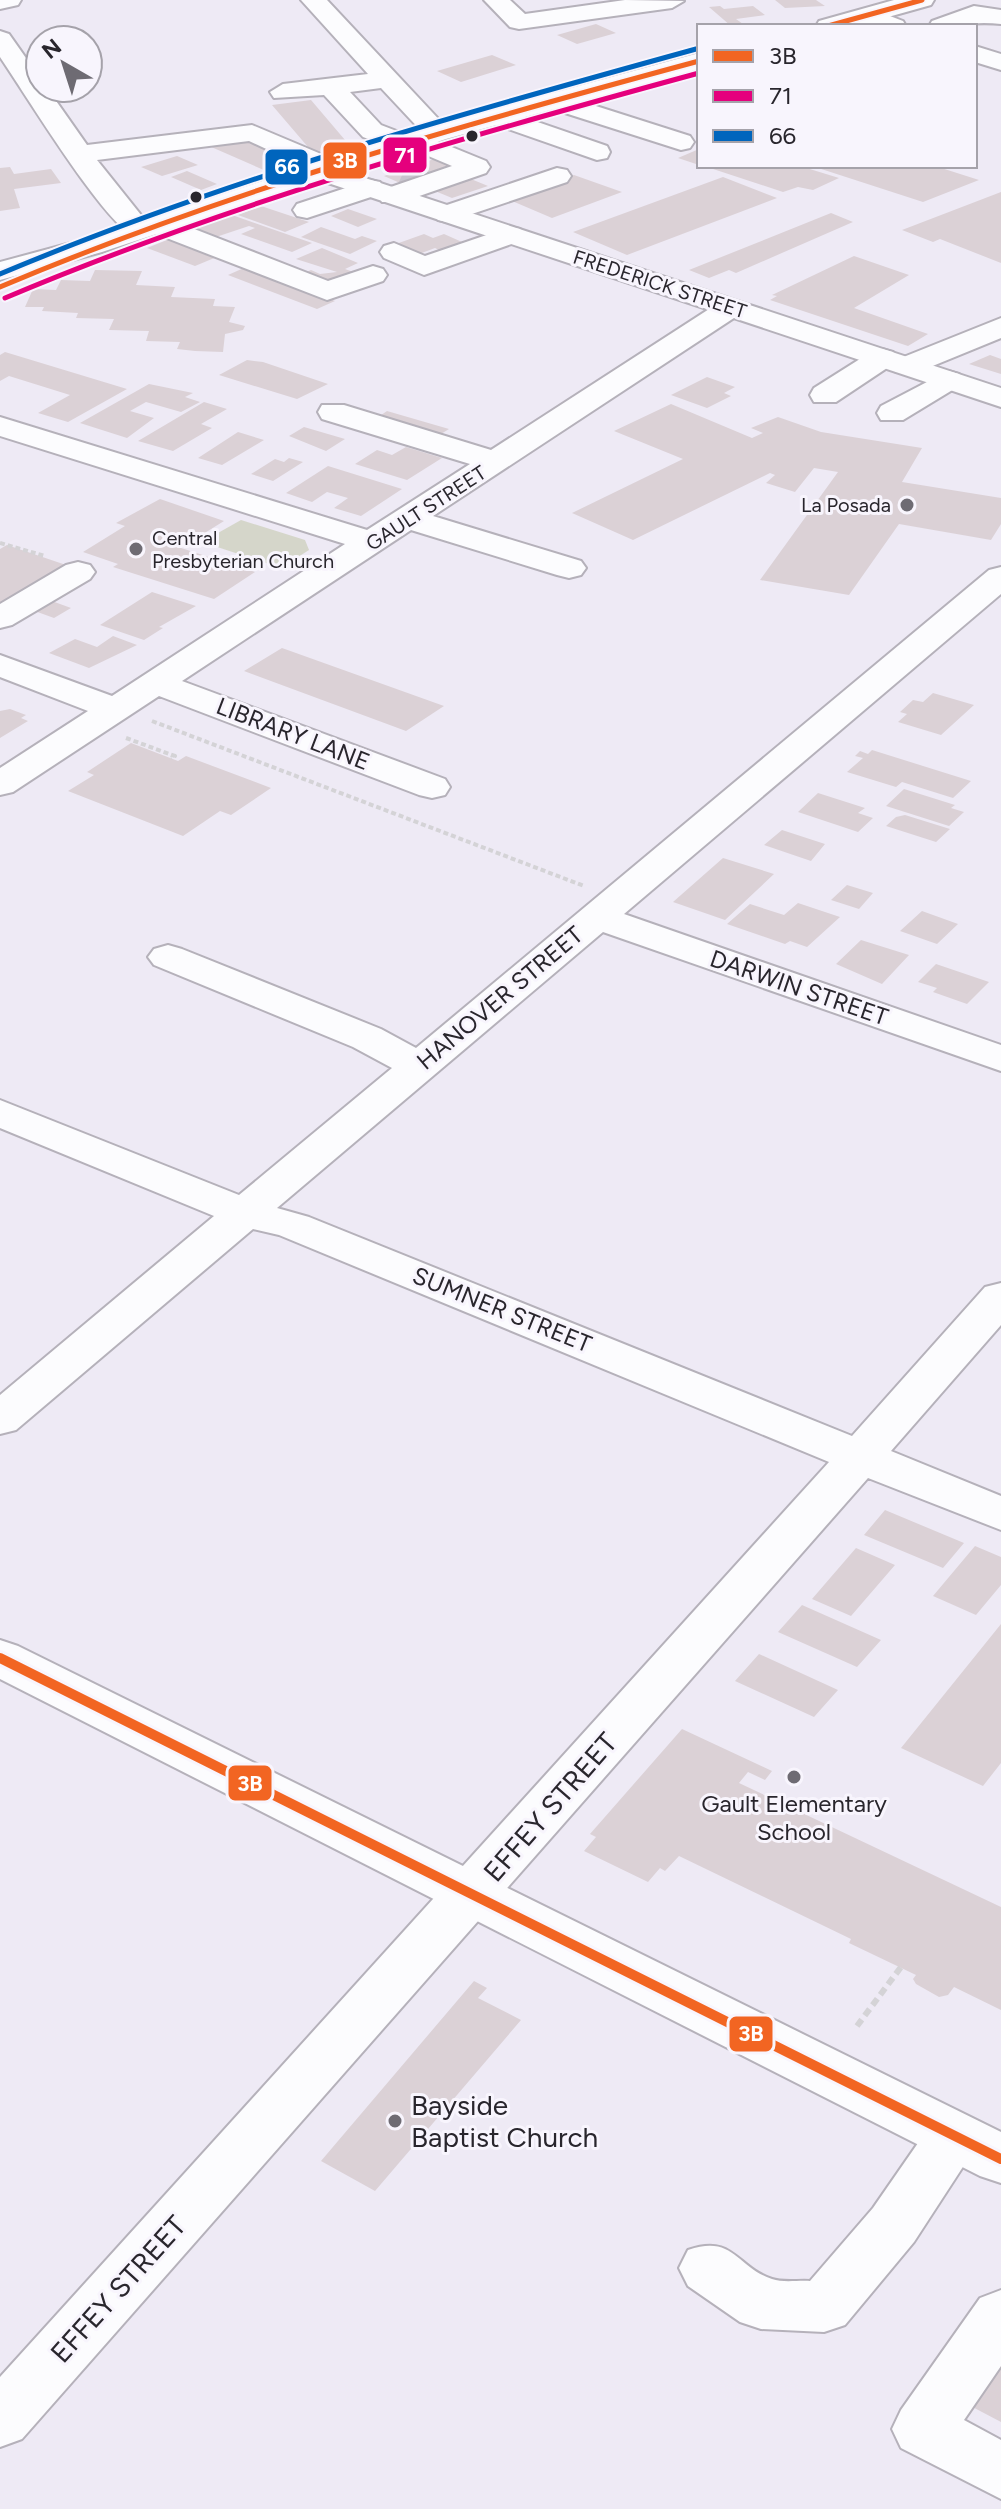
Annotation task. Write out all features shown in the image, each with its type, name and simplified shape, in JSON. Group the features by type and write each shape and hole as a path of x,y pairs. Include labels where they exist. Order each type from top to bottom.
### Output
{"street":[{"path":"0,2 9,0"},
{"path":"313,0 387,80 418,167"},
{"path":"496,0 519,22 671,0 692,18"},
{"path":"836,24 922,0"},
{"path":"946,24 974,13 1001,17"},
{"path":"0,39 115,205 147,227 327,291 373,275"},
{"path":"977,55 1001,62"},
{"path":"307,210 418,167 497,116 697,62"},
{"path":"283,92 387,80"},
{"path":"330,86 372,131 418,167 502,177"},
{"path":"552,100 681,142"},
{"path":"497,116 597,152"},
{"name":"FREDERICK STREET","path":"82,154 252,133 324,170 418,167 448,214 1001,398"},
{"path":"0,271 92,246 324,170"},
{"path":"448,214 557,176"},
{"path":"394,252 424,266 503,233 519,221 475,204"},
{"path":"0,287 92,246"},
{"name":"GAULT STREET","path":"0,784 117,722 154,682 498,462 730,308"},
{"path":"825,395 894,362 1001,327"},
{"path":"892,413 948,380"},
{"path":"333,412 498,462"},
{"path":"0,426 372,542"},
{"path":"408,519 569,568"},
{"path":"0,618 78,572"},
{"name":"HANOVER STREET","path":"0,1419 419,1066 592,902 983,613 1001,577"},
{"path":"0,665 117,722"},
{"name":"LIBRARY LANE","path":"154,682 432,787"},
{"name":"DARWIN STREET","path":"592,902 1001,1059"},
{"path":"168,957 367,1038 419,1066"},
{"name":"SUMNER STREET","path":"0,1113 244,1213 294,1226 1001,1514"},
{"name":"EFFEY STREET","path":"0,2420 471,1896 1001,1297"},
{"path":"0,1658 977,2148"},
{"path":"709,2268 761,2304 824,2307 847,2283 925,2182 977,2148"},
{"path":"1001,2316 923,2429 1001,2471"}],"path":[{"path":"0,543 68,564 78,572"},
{"path":"150,720 592,902"},
{"path":"117,722 175,756 171,758"},
{"path":"857,2026 901,1967"}],"shaded area":[{"path":"241,520 305,540 309,550 281,568 202,542"}],"building":[{"path":"775,0 816,0 825,6 785,8"},
{"path":"753,6 765,15 736,19 743,24 729,24 709,7"},
{"path":"596,24 616,33 577,44 557,35"},
{"path":"492,55 516,65 461,82 437,71"},
{"path":"311,100 345,140 342,144 314,154 272,105"},
{"path":"239,137 295,161 266,171 209,146"},
{"path":"697,150 697,164 678,158"},
{"path":"177,156 198,165 162,176 141,167"},
{"path":"440,157 456,163 400,183 384,176"},
{"path":"10,167 14,174 51,169 61,183 14,189 20,208 0,211 0,168"},
{"path":"710,168 806,168 839,178 813,190 798,187 783,192"},
{"path":"818,168 941,168 979,180 923,202"},
{"path":"187,171 217,184 201,190 171,177"},
{"path":"574,175 622,192 552,218 505,198"},
{"path":"723,177 777,198 627,255 573,232"},
{"path":"471,179 488,186 452,198 435,191"},
{"path":"1001,192 1001,263 940,239 933,242 902,230"},
{"path":"261,206 309,222 285,232 238,215"},
{"path":"348,209 377,219 358,227 331,216"},
{"path":"831,213 853,222 736,273 729,270 709,278 689,270"},
{"path":"232,215 312,243 292,252 241,234 255,228 249,226 213,238 190,230"},
{"path":"321,227 355,239 362,236 377,241 350,254 301,237"},
{"path":"424,234 433,238 444,234 471,246 447,254 435,248 419,254 396,244"},
{"path":"177,236 224,254 195,266 147,248"},
{"path":"322,248 358,263 345,269 356,273 326,285 300,275 311,270 320,274 337,272 296,259"},
{"path":"854,256 909,275 854,308 928,334 908,346 770,300 777,296 772,295"},
{"path":"246,267 335,301 317,309 228,275"},
{"path":"95,270 142,271 136,285 175,287 171,297 215,299 213,306 235,307 229,322 245,326 243,330 225,334 223,352 195,351 177,349 180,342 146,341 149,331 109,330 114,319 76,318 78,313 25,307 33,289 56,290 61,280 90,281"},
{"path":"5,352 127,389 68,422 38,413 70,395 9,376 0,381 0,355"},
{"path":"990,355 1001,359 1001,374 969,364"},
{"path":"247,360 263,362 328,384 297,399 219,375"},
{"path":"707,377 735,387 724,393 731,396 707,408 671,395"},
{"path":"149,384 193,393 185,397 200,402 181,412 146,402 130,411 154,418 127,438 80,423"},
{"path":"204,402 227,409 201,424 212,428 173,451 138,441"},
{"name":"La Posada","path":"671,404 752,438 763,433 751,428 778,417 821,432 922,448 902,482 1001,498 1001,524 991,540 899,524 849,595 760,580 838,472 814,468 795,492 766,483 775,475 770,473 633,540 572,513 683,459 614,431"},
{"path":"387,411 449,429 436,437 374,420"},
{"path":"304,427 345,439 326,451 289,436"},
{"path":"238,432 264,440 222,465 198,458"},
{"path":"406,447 442,458 407,480 355,464 377,450 392,455"},
{"path":"289,458 303,462 273,481 251,474 275,459 284,462"},
{"path":"328,466 402,489 361,516 334,508 348,498 327,492 312,502 286,493"},
{"name":"Central Presbyterian Church","path":"160,499 224,521 195,539 189,537 175,546 255,572 214,599 113,567 118,564 83,552 125,526 116,523"},
{"path":"7,545 69,566 0,607 0,549"},
{"path":"152,592 196,606 159,627 163,628 144,640 100,625"},
{"path":"49,600 71,608 54,618 32,610"},
{"path":"113,636 137,645 89,668 49,653 75,639 97,647"},
{"path":"282,648 444,706 406,731 244,671"},
{"path":"933,693 974,705 941,735 898,722 907,714 900,712 913,700 923,702"},
{"path":"10,709 26,715 21,718 28,721 0,738 0,711"},
{"path":"131,743 178,761 186,756 271,788 231,815 220,811 183,836 68,791 94,775 87,772"},
{"path":"872,750 971,781 953,798 902,782 896,787 847,772 863,758 855,756 860,751 868,754"},
{"path":"904,789 955,805 951,808 964,812 949,826 886,806"},
{"path":"818,793 865,808 858,813 873,818 858,832 798,812"},
{"path":"905,815 950,829 936,842 886,826 896,817"},
{"path":"782,830 825,844 811,861 764,845"},
{"path":"723,858 774,874 725,920 673,902"},
{"path":"847,885 873,893 859,909 831,900"},
{"path":"798,903 840,917 807,947 790,941 785,944 727,924 750,904 784,915"},
{"path":"922,911 958,924 937,944 900,931"},
{"path":"861,940 909,955 882,984 836,964"},
{"path":"936,964 989,982 967,1004 933,992 937,988 918,982"},
{"path":"885,1510 964,1543 943,1568 864,1535"},
{"path":"975,1546 1001,1557 1001,1585 976,1615 933,1596"},
{"path":"856,1548 895,1565 851,1616 812,1599"},
{"path":"802,1605 881,1640 857,1667 778,1632"},
{"path":"1001,1624 1001,1763 983,1786 901,1748"},
{"path":"759,1654 838,1690 814,1717 735,1681"},
{"path":"682,1729 772,1771 765,1780 748,1772 739,1783 1001,1907 1001,2010 954,1987 948,1995 939,1997 916,1984 913,1979 916,1975 849,1943 851,1939 679,1856 665,1871 660,1868 648,1882 584,1851 596,1837 590,1834"},
{"name":"Bayside Baptist Church","path":"474,1981 487,1988 478,1998 521,2020 375,2191 321,2161"},
{"path":"1001,2345 1001,2422 963,2402"}],"tunnel":[{"path":"405,169 420,176"}],"transit line":[{"name":"3B","path":"835,24 922,0"},
{"name":"66","path":"0,274 169,206 256,176 696,49"},
{"name":"3B","path":"0,287 85,251 257,188 433,134 697,62"},
{"name":"71","path":"5,298 174,230 260,200 435,146 697,74"},
{"name":"3B","path":"0,1658 1001,2159"}],"place":[{"name":"La Posada","path":"907,505"},
{"name":"Central Presbyterian Church","path":"136,549"},
{"name":"Gault Elementary School","path":"794,1777"},
{"name":"Bayside Baptist Church","path":"395,2121"}]}
